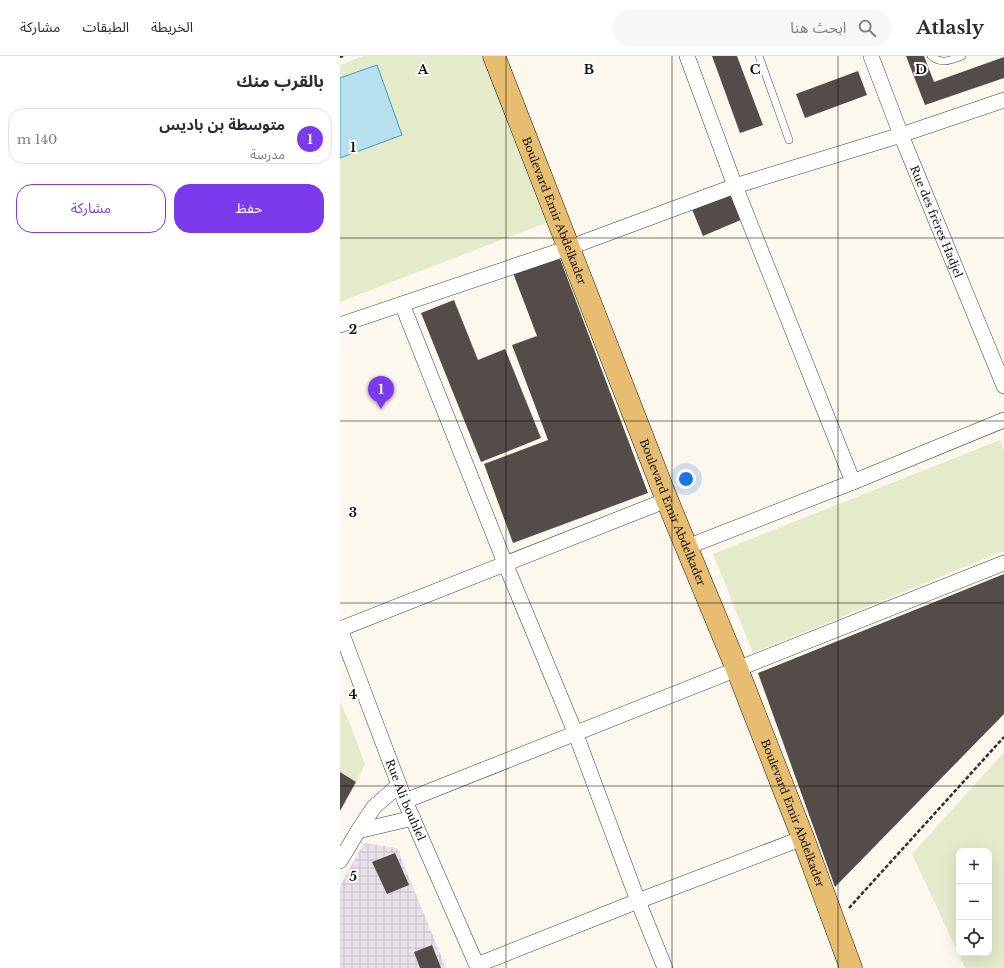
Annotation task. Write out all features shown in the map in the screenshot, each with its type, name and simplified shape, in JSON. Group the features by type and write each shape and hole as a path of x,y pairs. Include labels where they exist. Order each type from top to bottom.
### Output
{"main road":[{"name":"Boulevard Emir Abdelkader","path":"494,56 667,500 737,670 803,838 851,968"}],"street":[{"path":"687,56 735,186 853,482"},
{"name":"Rue des frères Hadjel","path":"872,56 901,135 1004,386"},
{"path":"340,325 568,248 735,186 901,135 1004,100"},
{"path":"402,304 505,564 575,732 638,901 665,968"},
{"path":"687,547 853,482 1004,420"},
{"path":"340,629 667,500"},
{"path":"405,801 575,732 737,670 1004,563"},
{"name":"Rue Ali bouhlel","path":"340,629 398,785 477,967"},
{"path":"340,861 374,807 398,785"},
{"path":"358,831 412,818"},
{"path":"477,967 638,901 803,838"}],"lane":[{"path":"758,56 789,140"},
{"path":"931,56 937,61 948,61 962,56"}],"path":[{"path":"834,925 1004,737"}],"shaded area":[{"path":"364,843 397,848 446,968 340,968 340,886"}],"green space":[{"path":"363,56 483,56 548,222 340,302 340,65"},
{"path":"1000,440 1004,451 1004,551 753,653 713,554"},
{"path":"340,702 351,726 365,765 356,782 340,772"},
{"path":"1004,752 1004,968 965,968 959,956 992,956 992,848 956,848 956,949 912,854"}],"water":[{"path":"377,65 402,135 340,158 340,78"}],"building":[{"path":"712,56 737,56 763,125 740,133"},
{"path":"906,56 924,56 934,82 1004,57 1004,78 925,105"},
{"path":"858,71 867,95 805,118 796,94"},
{"path":"733,190 743,219 703,236 691,207"},
{"path":"559,256 648,493 513,543 484,464 548,440 512,345 537,336 513,273"},
{"path":"454,300 478,360 505,349 541,438 481,462 421,313"},
{"path":"1004,574 1004,714 835,887 758,673"},
{"path":"340,772 356,782 340,811"},
{"path":"395,853 409,885 387,894 372,862"},
{"path":"432,945 441,968 420,968 414,952"}],"place":[{"name":"متوسطة بن باديس","path":"381,409"}]}
